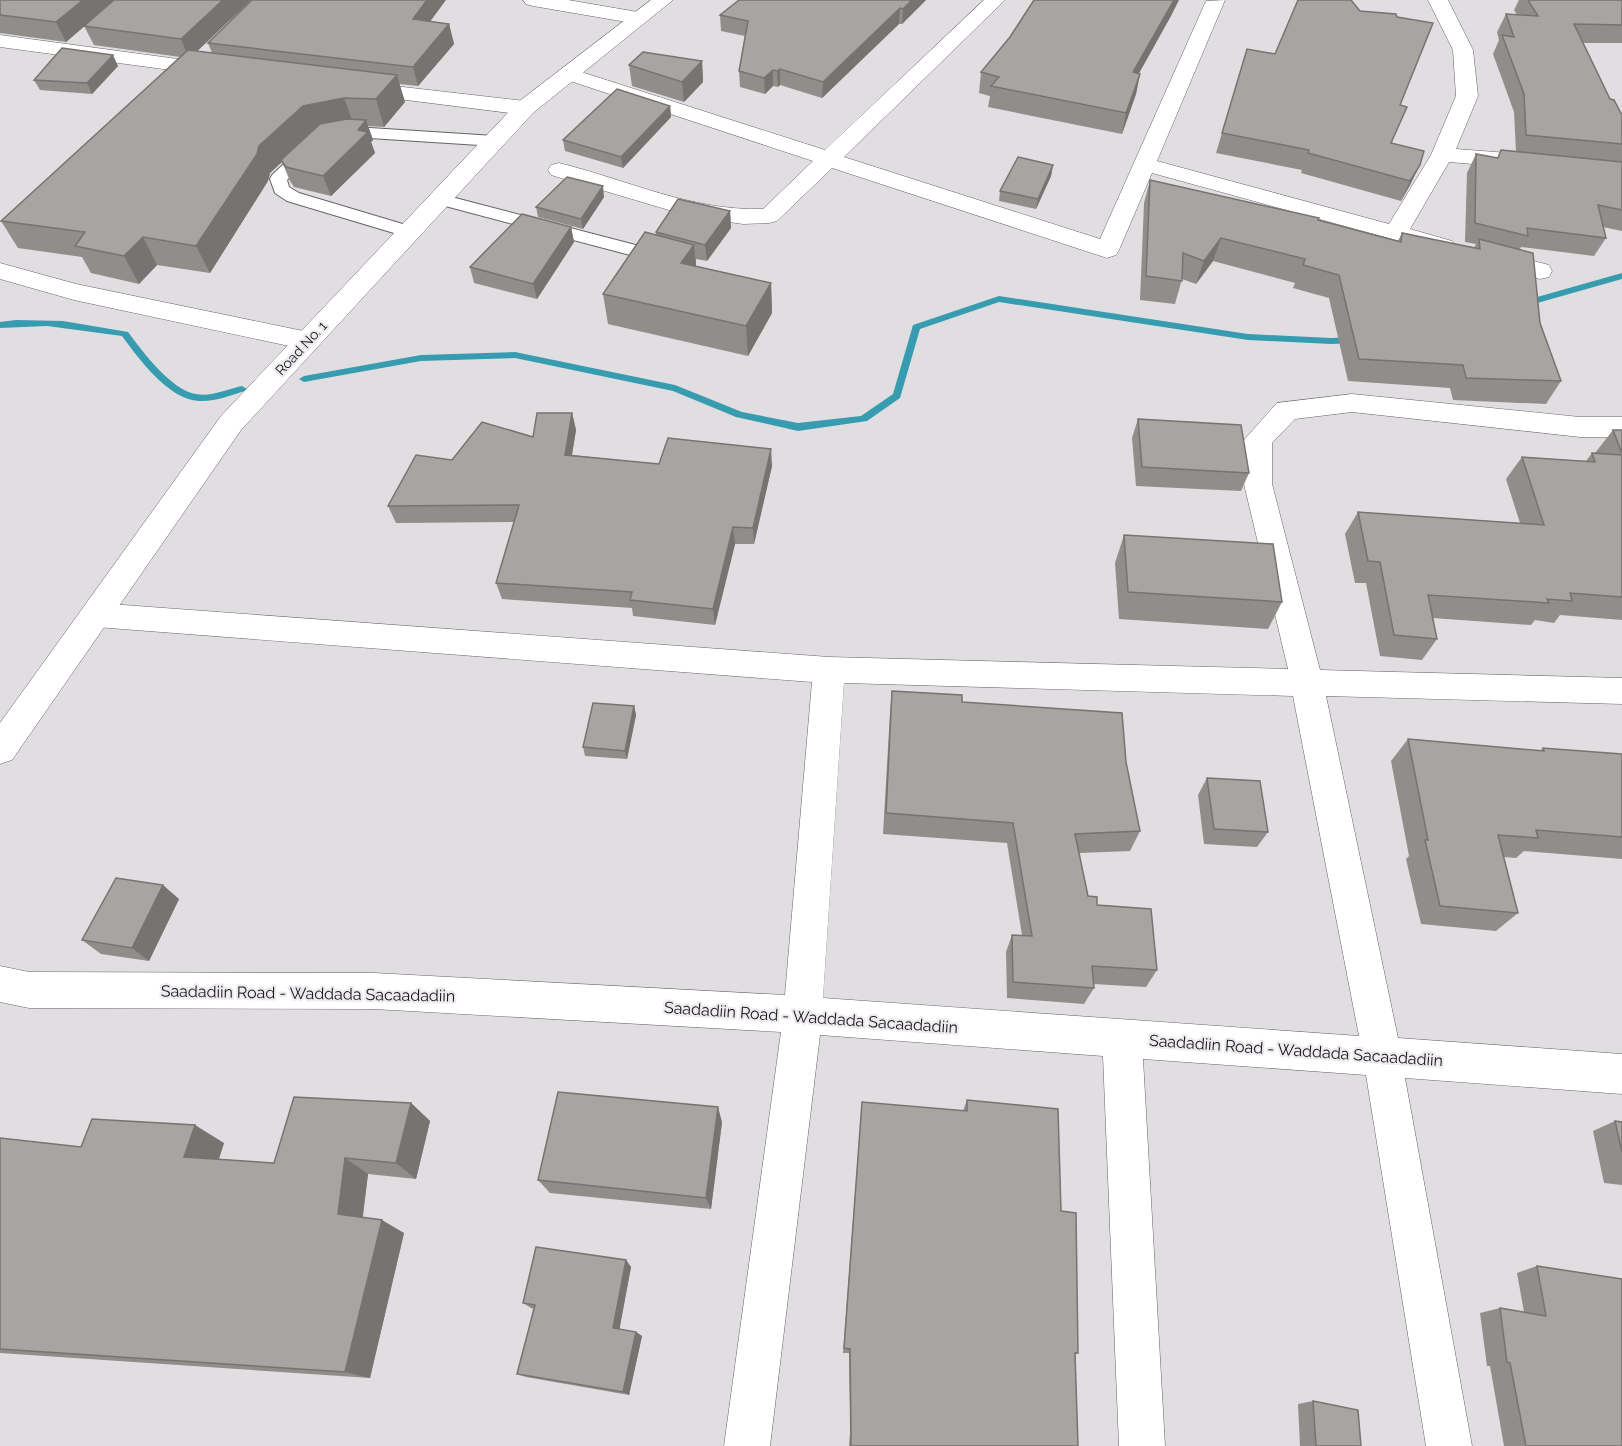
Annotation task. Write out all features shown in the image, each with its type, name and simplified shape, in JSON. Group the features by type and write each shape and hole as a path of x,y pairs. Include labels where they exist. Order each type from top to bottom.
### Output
{"main road":[{"path":"533,0 638,18"},
{"name":"Road No. 1","path":"0,750 231,423 525,108 663,0"},
{"path":"559,170 703,213 742,218 769,216 995,0"},
{"path":"1395,234 1442,155 1467,96 1464,50 1438,0"},
{"path":"568,74 1107,250 1216,1"},
{"path":"73,50 90,36"},
{"path":"0,41 240,74"},
{"path":"195,68 211,53"},
{"path":"343,86 525,108"},
{"path":"1442,155 1540,163"},
{"path":"1144,164 1395,234 1540,271"},
{"path":"0,271 74,292 308,341"},
{"path":"1449,1446 1382,1056 1307,683 1258,484 1258,440 1287,410 1352,403 1580,427 1622,427"},
{"path":"96,615 829,670 1622,691"},
{"path":"747,1446 803,1015 829,670"},
{"name":"Saadadiin Road - Waddada Sacaadadiin","path":"0,984 29,990 374,991 803,1015 1622,1074"},
{"path":"1122,1038 1142,1446"}],"lane":[{"path":"410,232 293,197 281,189 278,179 321,138 335,134 354,132 495,141"},
{"path":"440,199 676,262"}],"building":[{"path":"0,0 83,0 56,22 0,15"},
{"path":"114,0 223,0 181,39 84,26"},
{"path":"252,0 427,0 413,19 449,24 413,67 208,43"},
{"path":"739,0 912,0 903,9 900,8 823,82 780,69 773,70 764,78 739,71 748,21 720,15"},
{"path":"1034,0 1174,0 1133,72 1140,74 1126,113 991,86 999,77 981,72 1010,37"},
{"path":"1298,0 1351,0 1360,11 1396,14 1397,17 1433,23 1400,105 1407,107 1391,143 1424,151 1420,165 1410,181 1308,153 1309,150 1222,133 1247,49 1275,54"},
{"path":"1528,0 1622,0 1622,25 1574,24 1610,99 1614,100 1622,114 1622,144 1526,135 1524,94 1502,35 1514,37 1506,14 1538,16"},
{"path":"62,48 113,55 87,83 34,80"},
{"path":"188,50 397,75 376,99 344,98 303,106 259,146 257,154 196,246 143,237 124,256 75,246 85,232 1,221"},
{"path":"643,52 702,61 682,82 629,65"},
{"path":"617,89 670,106 621,157 563,140"},
{"path":"347,119 366,120 358,130 368,132 323,176 286,167 281,160 320,124"},
{"path":"1501,150 1622,162 1622,210 1598,205 1606,238 1527,228 1528,236 1475,223 1476,154 1498,158"},
{"path":"1018,157 1053,165 1038,199 1000,191"},
{"path":"567,177 603,186 581,219 536,207"},
{"path":"1150,180 1319,218 1318,220 1401,242 1402,233 1480,249 1479,239 1533,253 1540,323 1561,381 1466,378 1463,365 1359,359 1339,275 1303,265 1305,259 1221,238 1204,261 1183,253 1182,281 1146,276"},
{"path":"678,199 730,211 705,245 656,232"},
{"path":"522,214 571,227 533,284 470,267"},
{"path":"645,232 694,245 681,263 771,283 746,326 603,294"},
{"path":"537,413 572,413 565,455 659,464 668,438 771,449 753,528 733,527 713,609 630,600 632,592 496,583 519,505 388,506 416,455 452,460 482,422 533,437"},
{"path":"1138,419 1241,425 1249,473 1142,467"},
{"path":"1613,430 1622,430 1622,453"},
{"path":"1592,453 1622,455 1622,597 1570,593 1572,601 1547,599 1549,603 1428,595 1437,639 1394,635 1380,562 1368,561 1358,512 1544,525 1522,457 1595,462"},
{"path":"1124,535 1273,544 1282,602 1128,592"},
{"path":"892,691 962,695 962,702 1122,713 1126,762 1140,831 1075,834 1088,896 1097,897 1097,905 1151,909 1157,970 1092,966 1094,988 1013,982 1012,935 1032,936 1013,823 886,813"},
{"path":"593,703 634,706 625,751 583,747"},
{"path":"1408,739 1544,751 1543,748 1622,754 1622,837 1536,830 1538,838 1498,835 1518,913 1440,906 1425,840 1428,840"},
{"path":"1207,778 1260,781 1268,832 1214,829"},
{"path":"116,878 163,885 132,948 82,940"},
{"path":"558,1092 718,1107 706,1198 538,1180"},
{"path":"294,1097 411,1103 396,1163 345,1158 338,1214 382,1220 345,1372 0,1349 0,1138 81,1147 92,1119 195,1125 184,1157 274,1163"},
{"path":"967,1100 1058,1109 1061,1211 1076,1213 1078,1353 1075,1353 1078,1446 851,1446 850,1349 844,1348 862,1102 967,1111"},
{"path":"1615,1121 1622,1122 1622,1152"},
{"path":"536,1247 626,1260 613,1328 636,1332 623,1392 517,1374 535,1305 523,1303"},
{"path":"1537,1266 1622,1279 1622,1446 1526,1446 1510,1363 1507,1362 1500,1308 1546,1316"},
{"path":"1313,1401 1358,1410 1361,1446 1316,1446"}],"waterway":[{"path":"1523,304 1622,276"},
{"path":"304,379 421,358 515,355 675,388 740,415 798,427 863,419 897,396 916,327 999,299 1248,337 1355,340"},
{"path":"0,325 47,323 125,334 157,372 177,390 197,398 242,389"}]}
